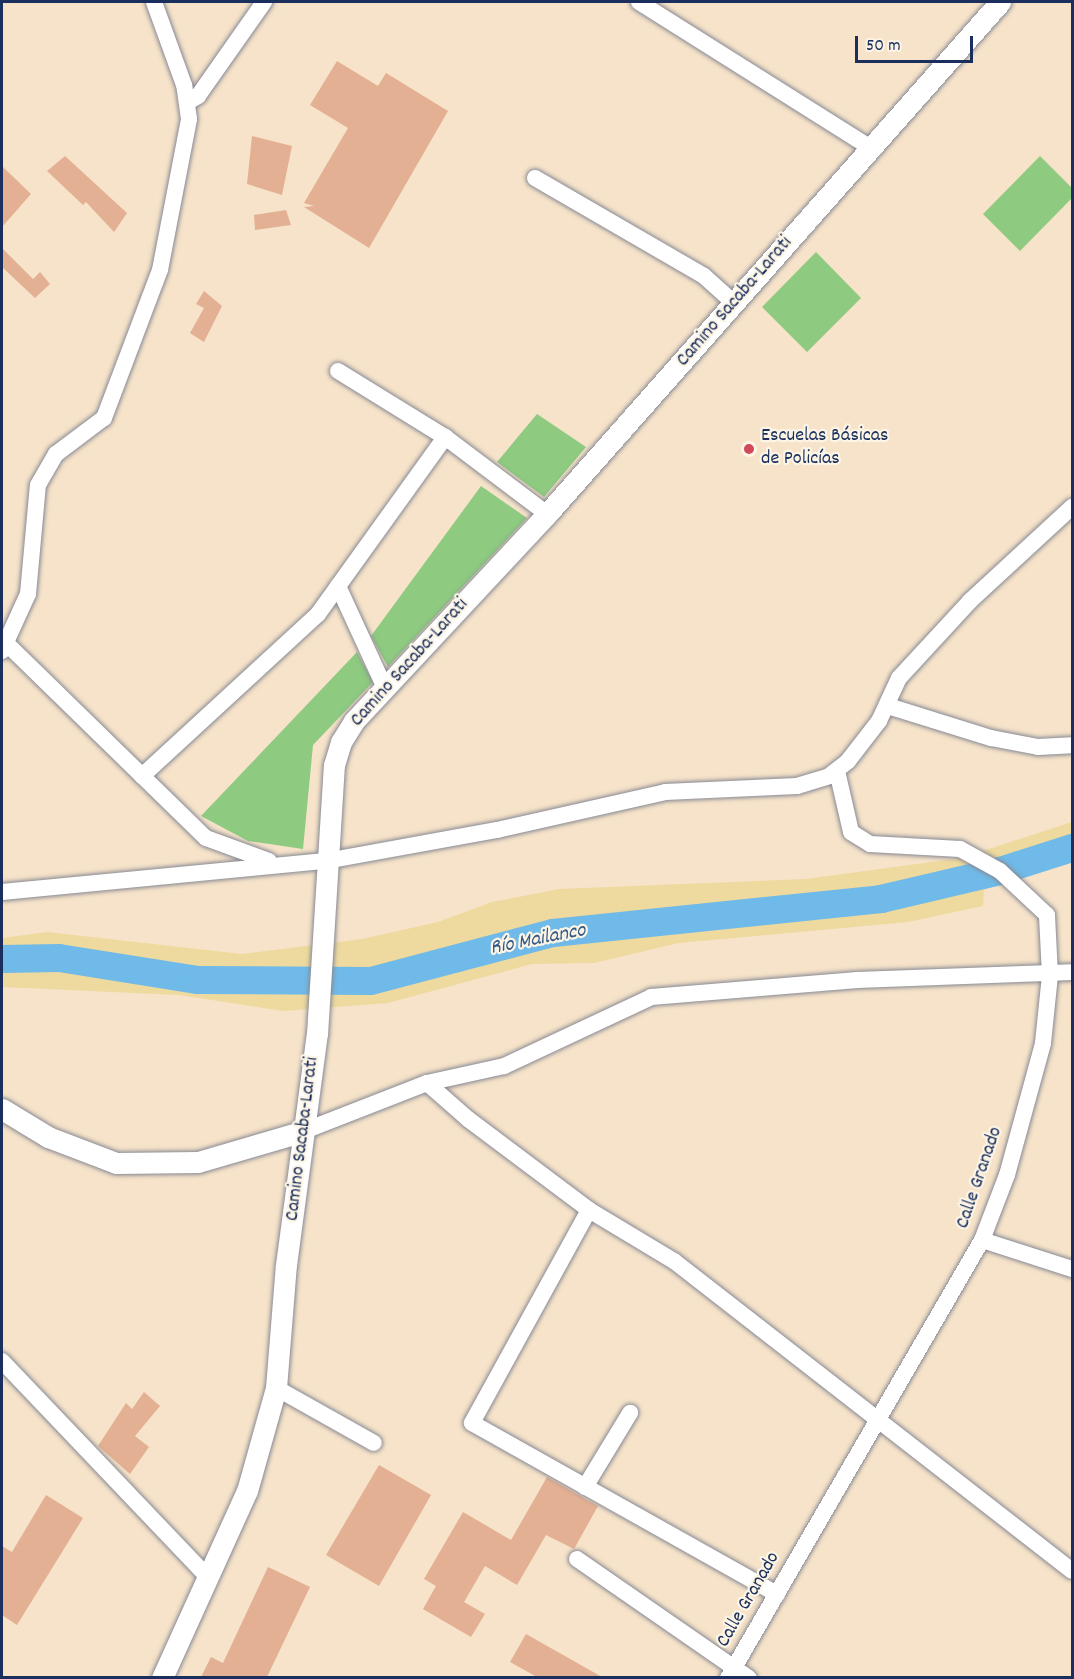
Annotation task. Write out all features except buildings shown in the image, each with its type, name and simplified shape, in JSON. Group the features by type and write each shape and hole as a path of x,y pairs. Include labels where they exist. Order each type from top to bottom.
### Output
{"main road":[{"name":"Camino Sacaba-Larati","path":"162,1677 248,1491 276,1388 286,1265 317,1034 326,861 334,765 341,742 385,688 547,514 1000,2"},
{"path":"2,1109 48,1137 116,1163 198,1162 304,1131"}],"street":[{"path":"154,2 188,102 189,119 160,270 104,418 56,454 38,485 28,594 4,647 206,838 276,863"},
{"path":"188,102 198,96 264,2"},
{"path":"639,2 871,148"},
{"path":"535,178 704,276 734,303"},
{"path":"338,371 445,437 547,514"},
{"path":"142,776 318,614 445,437"},
{"path":"2,892 276,863 326,861 497,830 665,792 797,786 837,771 848,761 888,706 899,678 962,609 1072,507"},
{"path":"338,586 385,688"},
{"path":"888,706 991,738 1038,747 1072,745"},
{"name":"Calle Granado","path":"731,1673 982,1240 1007,1175 1043,1043 1050,975 1047,915 1018,885 960,849 870,844 851,832 837,771"},
{"path":"304,1131 427,1083 504,1066 651,997 857,980 1050,975 1072,972"},
{"path":"427,1083 468,1119 589,1210 674,1261 1072,1571"},
{"path":"589,1210 472,1423 777,1594"},
{"path":"982,1240 1072,1269"},
{"path":"2,1361 208,1578"},
{"path":"276,1388 374,1443"},
{"path":"585,1487 630,1413"},
{"path":"578,1559 731,1673 749,1677"}],"green space":[{"path":"1040,156 1072,188 1072,198 1020,251 983,214"},
{"path":"816,252 861,298 807,352 762,307"},
{"path":"537,414 586,447 544,497 497,462"},
{"path":"481,486 527,518 388,667 371,636"},
{"path":"357,652 373,682 313,745 303,849 248,841 201,816"}],"sand":[{"path":"1072,822 1072,859 984,890 983,906 908,922 679,943 594,963 532,964 388,1003 283,1011 179,995 2,987 2,938 47,932 242,954 362,939 438,922 492,902 559,889 806,879 961,858"}],"waterway":[{"name":"Río Mailanco","path":"2,959 59,958 198,980 371,981 553,933 881,899 1000,871 1072,848"}],"place":[{"name":"Escuelas Básicas de Policías","path":"749,449"}]}
